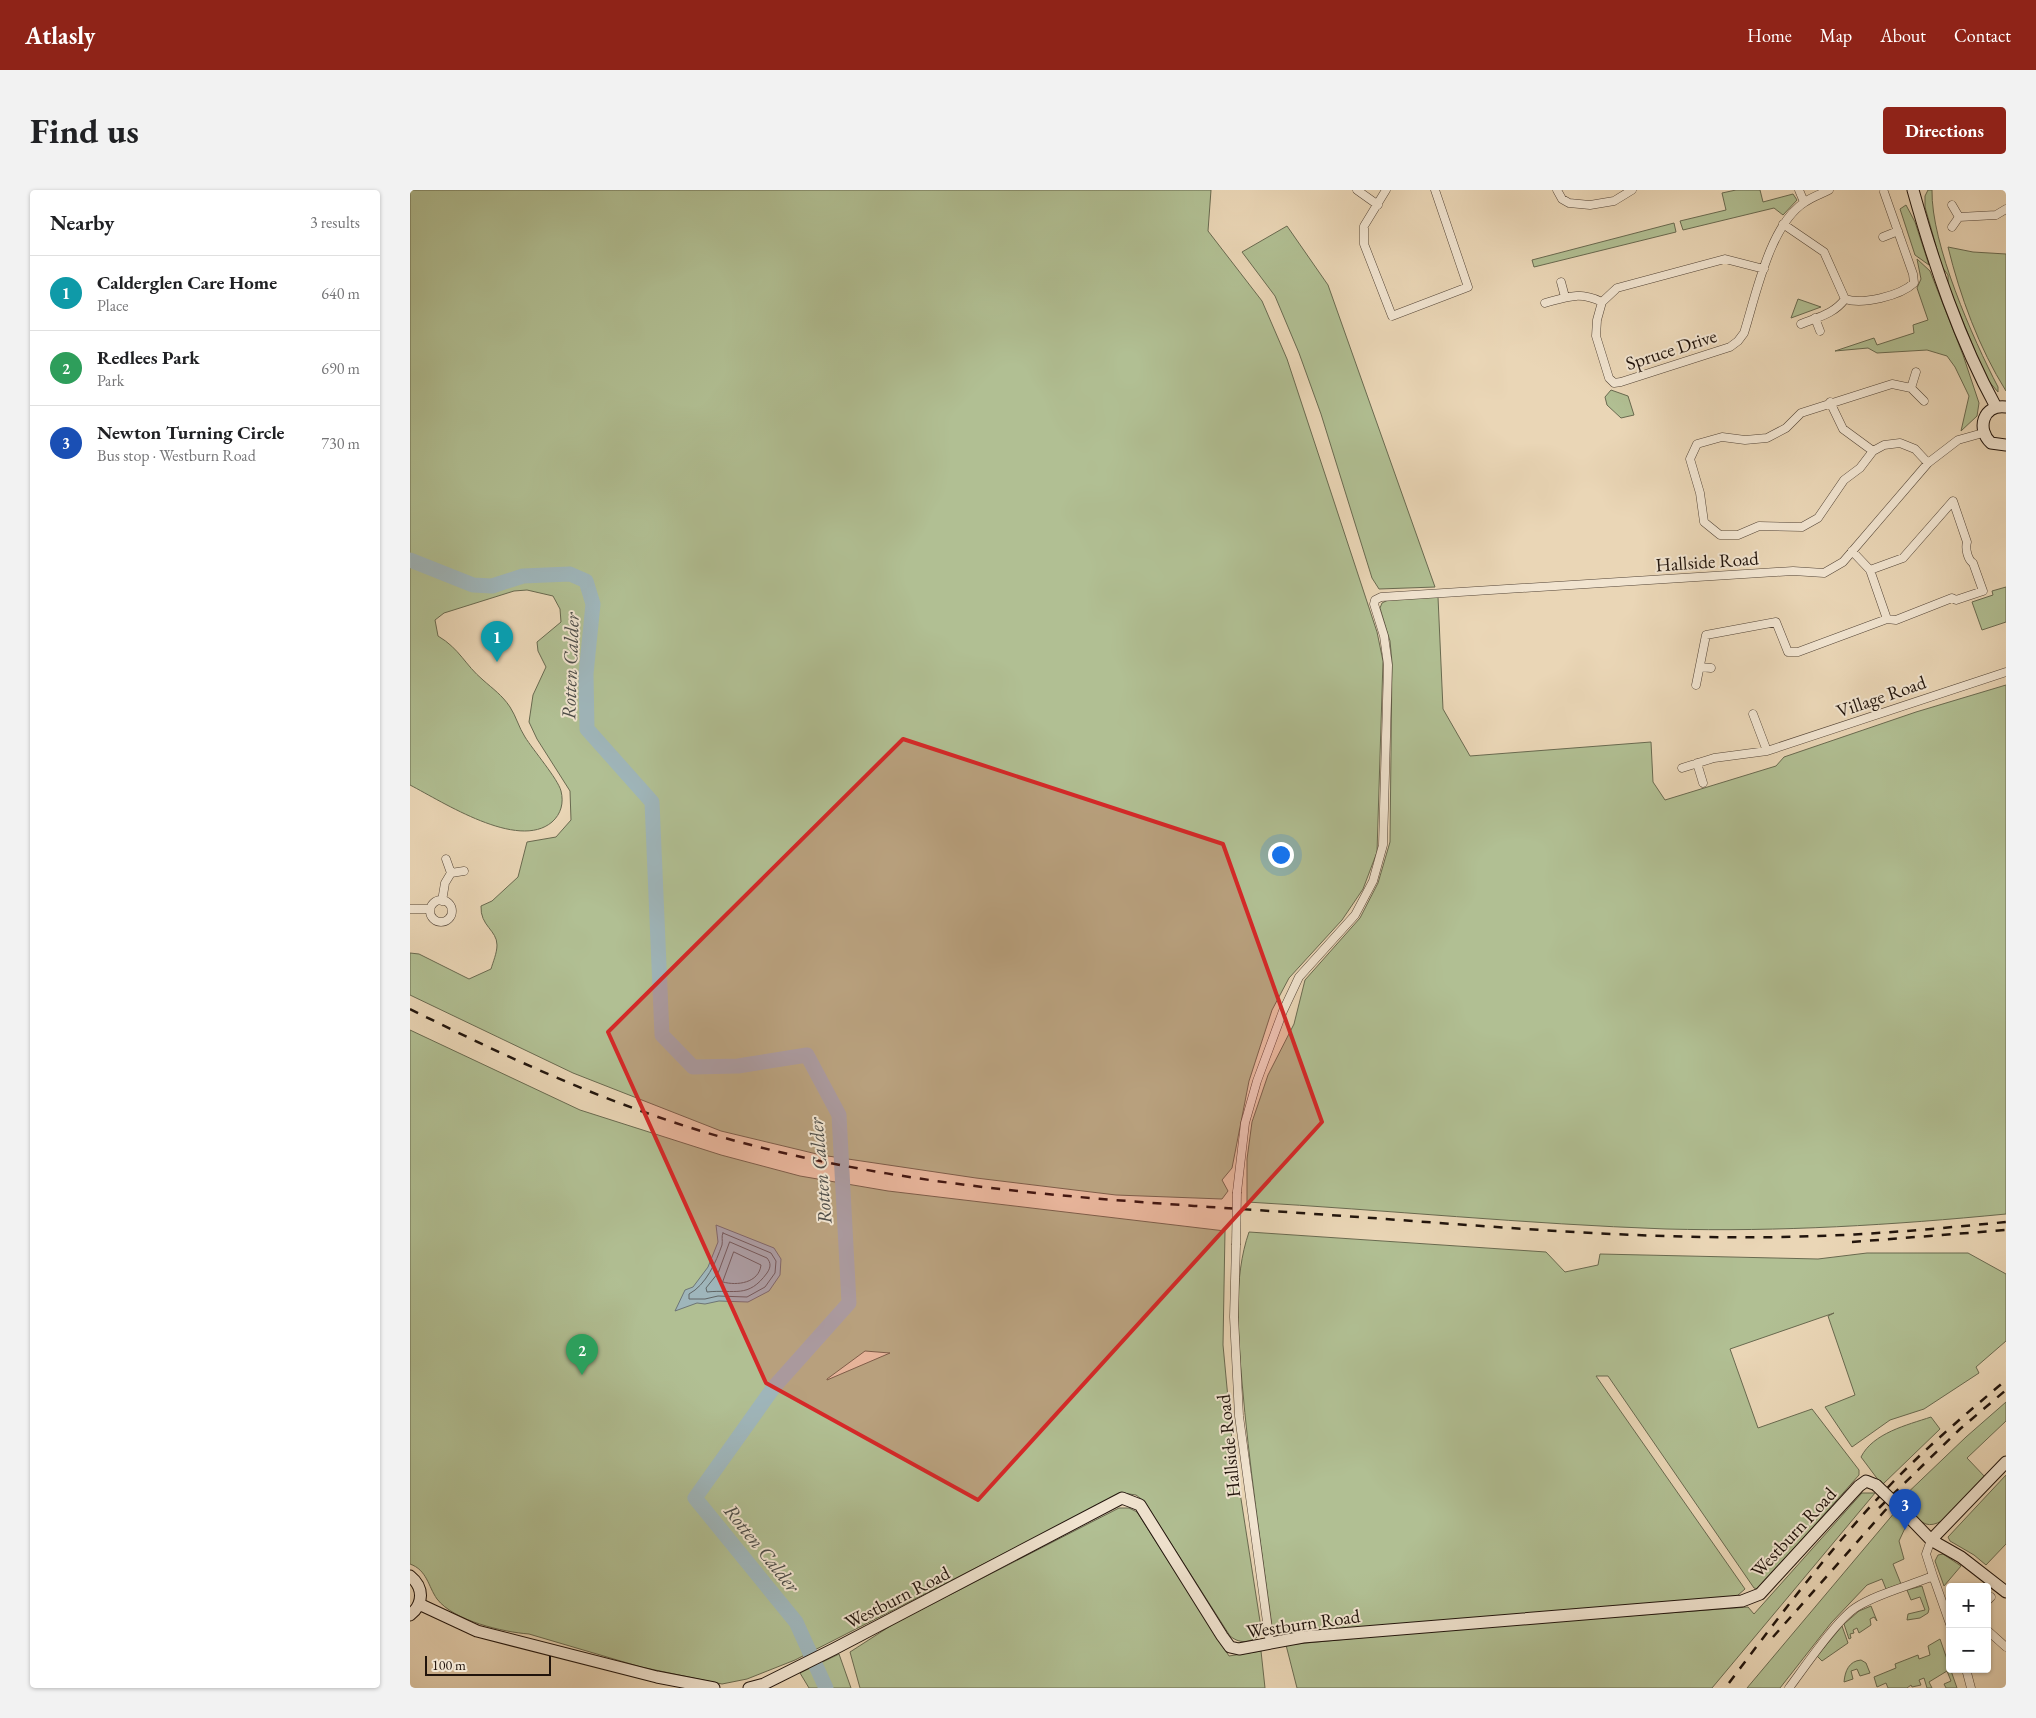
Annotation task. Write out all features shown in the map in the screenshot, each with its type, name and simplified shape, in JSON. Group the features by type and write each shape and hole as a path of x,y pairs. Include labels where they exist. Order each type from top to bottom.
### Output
{"street":[{"path":"1357,190 1378,205"},
{"path":"1386,190 1364,226 1364,244 1392,316 1468,287 1435,190"},
{"path":"1557,190 1562,198 1578,205 1614,201 1632,190"},
{"path":"1799,190 1804,202"},
{"name":"Spruce Drive","path":"1602,302 1598,313 1596,336 1609,378 1614,383 1730,347 1738,341 1744,332 1764,269 1783,224 1804,202 1830,190"},
{"path":"1913,190 1936,271 1984,385 2001,407 1986,414 1983,420 1983,433 1991,443 2005,446"},
{"path":"1783,224 1824,252 1845,299 1854,302 1867,301 1908,288 1914,283 1913,274 1884,192"},
{"path":"1952,205 1959,217"},
{"path":"1959,217 1996,215 2006,209"},
{"path":"1952,227 1959,217"},
{"path":"1883,237 1898,231"},
{"path":"1544,303 1565,297 1589,296 1602,302 1617,288 1626,283 1725,259 1764,269"},
{"path":"1561,282 1565,297"},
{"path":"1801,324 1838,308 1845,299"},
{"path":"1816,318 1820,331"},
{"path":"1911,388 1916,372"},
{"path":"1924,401 1911,388 1892,384 1830,402 1801,413 1786,428 1767,438 1745,440 1722,437 1697,444 1690,459 1700,493 1704,522 1720,535 1738,535 1759,526 1802,527 1818,518 1844,480 1860,468 1872,451 1884,445 1900,443 1915,449 1928,463"},
{"path":"1830,402 1843,429 1872,451"},
{"name":"Hallside Road","path":"1270,1644 1239,1416 1234,1317 1237,1192 1246,1123 1257,1080 1283,1011 1299,977 1355,915 1373,881 1383,845 1388,665 1384,636 1374,604 1375,600 1381,597 1793,571 1824,574 1838,566 1928,463 1958,440 1983,433"},
{"path":"1696,685 1706,635 1776,622 1788,652 1798,652 1887,619 1896,620 1952,598 1956,600 1983,591 1965,546 1967,542 1953,501 1903,558 1870,570"},
{"path":"1852,551 1870,570 1887,619"},
{"path":"1700,667 1711,668"},
{"name":"Village Road","path":"1682,768 1714,758 1766,751 2006,672"},
{"path":"1754,714 1766,751"},
{"path":"1697,763 1703,783"},
{"path":"442,901 443,888 451,873 446,859"},
{"path":"451,873 464,871"},
{"path":"442,901 451,908 451,914 446,920 436,921 431,916 430,909 433,903 442,901"},
{"path":"410,909 430,909"},
{"path":"1946,1613 1926,1554 1931,1540 2006,1462"},
{"name":"Westburn Road","path":"749,1688 764,1684 834,1649 1122,1498 1140,1505 1230,1647 1240,1649 1312,1636 1742,1601 1760,1594 1859,1486 1866,1482 1876,1485 1931,1540"},
{"path":"1931,1540 1961,1557 2006,1592"},
{"path":"410,1576 417,1582 420,1589 419,1604 410,1615"},
{"path":"1789,1688 1854,1608 1933,1576"},
{"path":"419,1604 477,1631 657,1677 714,1688"},
{"path":"1991,1634 2006,1647"},
{"path":"1967,1673 1971,1688"}],"highlighted area":[{"path":"903,739 1223,844 1322,1122 978,1500 766,1383 608,1032"}],"green space":[{"path":"410,190 1211,190 1208,231 1262,301 1287,359 1377,632 1383,661 1377,852 1363,889 1342,920 1289,978 1272,1010 1249,1081 1232,1168 1222,1180 1228,1191 1222,1199 1116,1195 976,1178 821,1155 721,1131 573,1073 410,995 410,953 419,954 469,979 491,969 497,945 494,935 483,918 481,906 492,901 518,877 527,842 556,837 571,820 570,791 537,739 529,722 533,695 546,667 538,651 537,642 561,622 560,609 553,596 527,590 514,591 444,613 435,620 438,636 452,646 510,707 525,737 559,786 562,800 558,815 552,822 537,829 520,831 501,828 460,812 410,785"},
{"path":"1736,190 1760,190 1763,202 1793,194 1797,200 1783,215 1774,208 1683,230 1680,221 1726,210 1722,193"},
{"path":"1928,190 1932,190 1938,237 1955,291 1977,344 1998,387 1998,392 1986,378 1948,285 1948,275 1942,267 1925,207 1925,196"},
{"path":"1906,205 1915,222 1929,265 1915,255 1900,209"},
{"path":"1674,223 1676,232 1534,267 1532,260"},
{"path":"1287,226 1328,285 1435,587 1379,589 1372,578 1321,414 1299,353 1275,296 1242,252"},
{"path":"1948,247 1973,252 2006,254 2006,391 1987,357 1971,321"},
{"path":"1917,259 1930,271 1963,355 1979,403 1977,416 1961,431 1969,396 1955,367 1947,356 1927,350 1877,353 1868,348 1835,351 1874,338 1877,345 1914,333 1913,325 1928,320 1917,288 1921,279"},
{"path":"1798,299 1821,307 1791,318"},
{"path":"1611,390 1628,396 1634,415 1621,418 1607,405 1605,397"},
{"path":"2006,587 2006,622 1982,630 1972,602 1993,595 1992,591"},
{"path":"1438,597 1443,709 1470,756 1651,742 1653,782 1665,800 1776,766 1784,757 1916,712 2006,685 2006,1214 1836,1227 1709,1230 1561,1224 1247,1202 1247,1159 1252,1122 1268,1075 1294,1024 1305,980 1360,918 1378,883 1390,842 1392,662 1390,641 1380,608 1382,603 1388,600"},
{"path":"410,1030 580,1110 721,1155 800,1176 888,1191 1225,1231 1223,1345 1232,1441 1262,1634 1254,1639 1238,1641 1230,1636 1144,1501 1136,1495 1123,1493 795,1660 747,1679 722,1684 641,1667 529,1634 493,1628 467,1619 445,1607 437,1599 424,1574 410,1564","holes":["865,1351 890,1353 827,1380"]},
{"path":"1249,1232 1546,1252 1565,1272 1598,1265 1600,1254 1818,1259 1867,1253 1968,1253 2006,1274 2006,1341 1976,1367 1979,1373 1924,1409 1890,1420 1852,1447 1825,1407 1855,1395 1828,1316 1834,1313 1730,1349 1758,1428 1812,1409 1859,1470 1859,1475 1758,1589 1754,1588 1608,1376 1596,1376 1745,1589 1737,1596 1280,1634 1275,1632 1272,1626 1240,1364 1238,1326 1239,1287 1244,1250"},
{"path":"2006,1402 2006,1421 1967,1458 1986,1478 1950,1516 1933,1524 1926,1524 1919,1520 1899,1501"},
{"path":"1931,1417 1940,1429 1882,1485 1861,1457 1866,1449 1891,1431"},
{"path":"2006,1475 2006,1544 1986,1565 1974,1555 1950,1541 1948,1537"},
{"path":"1862,1493 1875,1493 1712,1688 1297,1688 1286,1645 1452,1629 1748,1607 1754,1614"},
{"path":"1119,1508 1129,1508 1137,1512 1229,1656 1261,1651 1265,1688 860,1688 850,1652 895,1623"},
{"path":"1895,1512 1906,1526 1899,1541 1904,1559 1893,1564 1901,1584 1886,1589 1882,1579 1867,1585 1831,1623 1780,1688 1747,1688"},
{"path":"1943,1554 1961,1566 1944,1586 1935,1561 1938,1555"},
{"path":"1922,1586 1929,1609 1928,1613 1920,1618 1907,1620 1908,1614 1925,1610 1920,1597 1911,1600 1907,1590"},
{"path":"1871,1606 1877,1621 1874,1617 1870,1619 1871,1625 1859,1633 1857,1628 1853,1630 1854,1633 1850,1634 1851,1638 1849,1639 1844,1624 1859,1611"},
{"path":"1842,1626 1848,1643 1822,1661 1817,1656"},
{"path":"1940,1639 1946,1656 1946,1672 1929,1682 1932,1688 1927,1688 1924,1678 1919,1680 1921,1685 1912,1687 1911,1685 1907,1688 1888,1688 1886,1683 1877,1687 1874,1677 1896,1668 1895,1664 1918,1655 1919,1659 1930,1655 1928,1646"},
{"path":"839,1654 851,1688 809,1688 800,1673"},
{"path":"1861,1660 1866,1663 1870,1673 1860,1676 1857,1669 1851,1671 1853,1679 1844,1682 1848,1667 1853,1662"},
{"path":"1948,1673 1952,1673 1957,1688 1946,1688 1944,1684 1951,1681"}],"water":[{"path":"716,1225 774,1248 781,1259 780,1275 769,1291 748,1302 719,1301 705,1304 697,1303 675,1311 685,1290 693,1287 708,1267 718,1242"}],"waterway":[{"name":"Rotten Calder","path":"410,560 473,585 492,586 523,576 570,574 586,581 593,604 586,674 587,729 652,802 662,1035 693,1067 738,1066 807,1055 839,1115 849,1303 774,1387 695,1498 796,1622 826,1688"}],"railway":[{"path":"410,1009 537,1069 624,1105 669,1121 759,1147 831,1163 903,1176 976,1186 1123,1201 1521,1229 1641,1235 1700,1237 1818,1236 1936,1229 2006,1222"},
{"path":"1852,1242 2006,1230"},
{"path":"1729,1683 1849,1530 1920,1456 2006,1380"},
{"path":"1879,1508 1960,1429 2006,1390"},
{"path":"1773,1637 1889,1506"}],"place":[{"name":"Calderglen Care Home","path":"497,662"},
{"name":"Redlees Park","path":"582,1375"},
{"name":"Newton Turning Circle","path":"1905,1530"}]}
